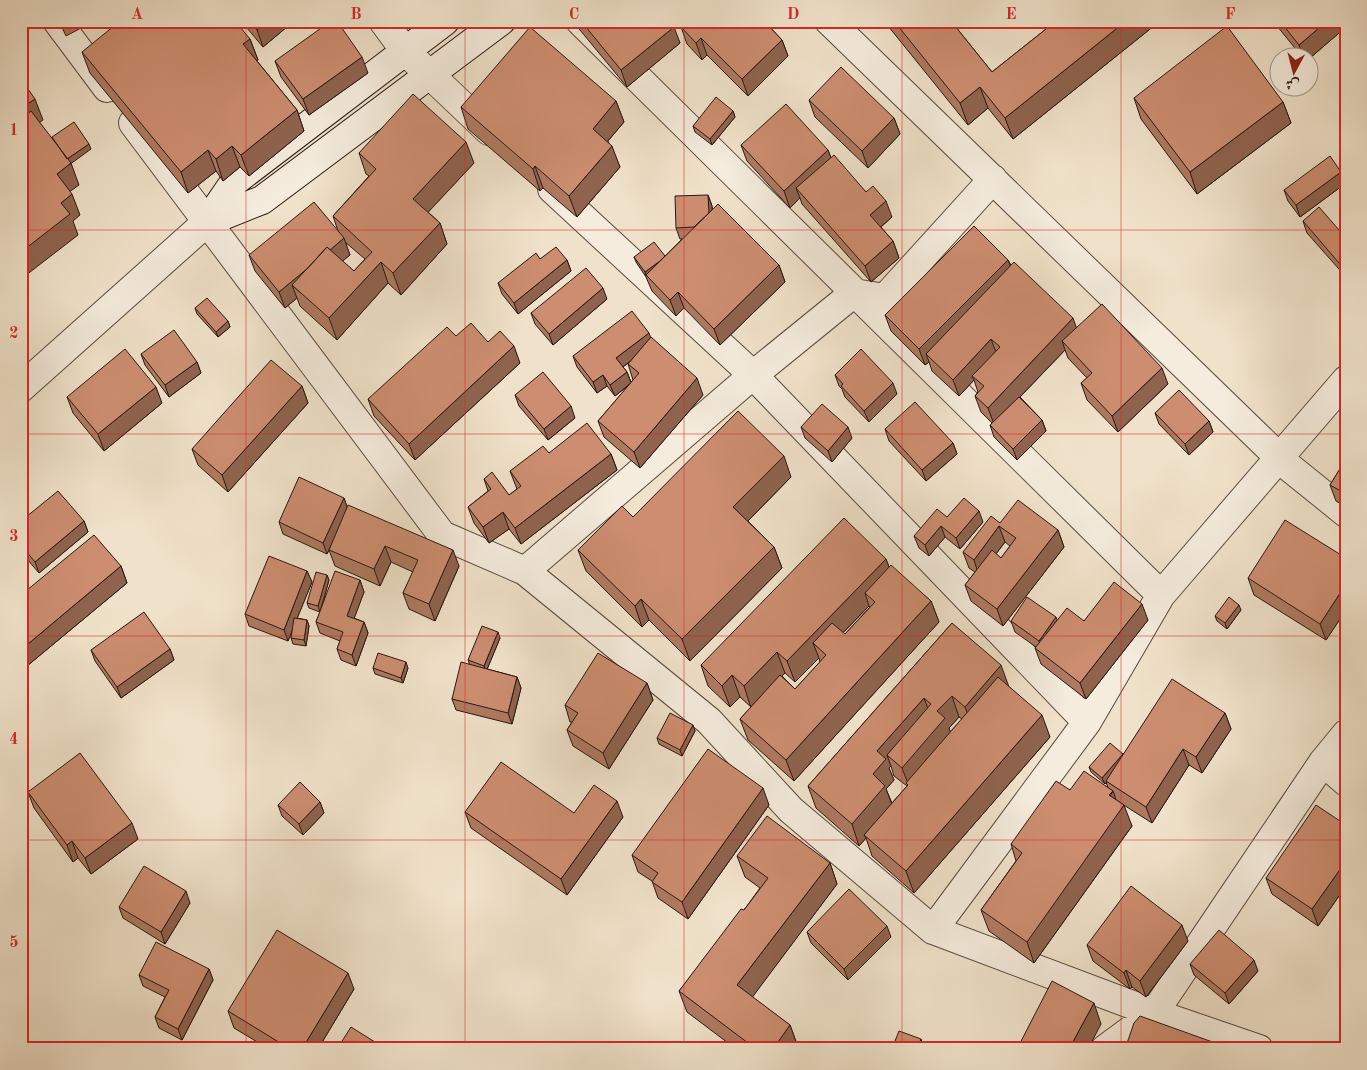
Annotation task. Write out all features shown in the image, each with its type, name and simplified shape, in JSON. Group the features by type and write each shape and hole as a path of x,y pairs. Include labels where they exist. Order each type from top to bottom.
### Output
{"street":[{"path":"382,21 405,51 508,148"},
{"path":"21,388 207,222 235,181 445,21"},
{"path":"207,222 262,200 501,21"},
{"path":"580,21 1161,595"},
{"path":"829,21 1280,457 1346,513"},
{"path":"71,26 207,222 442,535 524,571 709,722 791,810 933,930 1154,1013 1259,1049"},
{"path":"537,175 753,375 1087,722"},
{"path":"524,571 753,375 854,293 884,298 993,179"},
{"path":"933,930 1087,722 1161,595 1346,380"},
{"path":"1105,1049 1154,1013 1322,762 1346,734"},
{"path":"1322,762 1346,782"}],"building":[{"path":"61,21 69,21 62,25"},
{"path":"120,21 235,21 250,39 243,44 297,110 241,155 232,146 216,159 208,150 181,172 82,52"},
{"path":"249,21 268,21 257,30"},
{"path":"331,21 337,21 362,57 303,99 275,61"},
{"path":"581,21 669,21 674,27 621,70"},
{"path":"687,21 764,21 782,40 742,79 701,38 696,43 681,27"},
{"path":"894,21 951,21 992,72 1056,21 1126,21 1005,118 980,87 960,103"},
{"path":"1280,21 1327,21 1299,45"},
{"path":"1227,26 1270,84 1270,98 1280,98 1283,102 1190,172 1134,98"},
{"path":"530,27 616,101 593,129 612,146 569,196 535,166 533,169 461,107"},
{"path":"841,67 894,118 862,151 809,100"},
{"path":"21,79 35,99 21,108"},
{"path":"413,94 466,142 413,199 440,223 393,273 381,262 329,318 292,285 327,247 354,271 372,252 333,216 376,169 359,153"},
{"path":"716,97 733,111 710,139 693,126"},
{"path":"786,104 828,150 784,191 741,145"},
{"path":"31,111 71,163 57,174 72,194 61,203 70,214 21,252 21,119"},
{"path":"74,122 89,144 67,159 52,137"},
{"path":"1346,150 1346,158 1342,153"},
{"path":"834,155 866,192 873,186 886,201 870,215 893,241 865,266 796,188"},
{"path":"1330,156 1341,172 1296,205 1284,190"},
{"path":"708,195 709,213 694,227 676,228 675,196"},
{"path":"314,202 344,238 330,250 327,247 308,268 279,292 249,255"},
{"path":"718,204 779,265 714,329 678,292 670,300 646,275"},
{"path":"1319,207 1346,238 1345,270 1303,221"},
{"path":"974,226 1008,260 919,349 885,315"},
{"path":"654,242 665,256 645,272 634,257"},
{"path":"556,247 567,260 514,303 498,283 536,253 540,259"},
{"path":"1014,262 1073,318 988,408 975,396 984,386 972,376 1000,347 991,339 953,380 926,354"},
{"path":"586,268 603,288 549,334 531,313"},
{"path":"207,298 228,321 216,332 195,308"},
{"path":"1102,304 1162,368 1112,416 1081,383 1092,373 1062,341"},
{"path":"632,311 649,333 616,358 627,372 610,385 603,375 593,382 573,356"},
{"path":"471,323 488,342 500,331 514,346 409,444 368,399 447,327 456,336"},
{"path":"174,330 197,362 165,385 141,354"},
{"path":"651,337 697,378 634,452 598,421 639,373 628,364"},
{"path":"125,349 156,387 98,434 67,397"},
{"path":"861,349 893,383 864,411 841,386 843,384 835,375"},
{"path":"271,360 302,386 222,475 192,449"},
{"path":"1346,369 1346,379 1341,375"},
{"path":"543,372 571,406 544,429 515,395"},
{"path":"1179,390 1209,421 1185,444 1155,413"},
{"path":"1019,397 1042,420 1013,449 990,425"},
{"path":"915,402 953,443 922,470 885,429"},
{"path":"822,404 848,427 828,451 801,427"},
{"path":"738,411 784,456 733,507 774,547 682,639 641,599 635,606 578,550 622,506 633,517"},
{"path":"587,423 611,454 515,528 503,512 483,527 468,507 491,489 484,479 492,472 509,495 521,486 510,471 543,446 549,453"},
{"path":"1346,459 1346,494 1330,485"},
{"path":"299,477 344,498 323,543 279,522"},
{"path":"58,491 84,521 35,562 21,545 21,521"},
{"path":"964,498 979,511 956,538 941,526 925,545 914,536 937,509 947,517"},
{"path":"1018,500 1058,530 997,609 965,585 992,550 1001,558 1016,538 999,526 974,560 963,552 991,516 1000,523"},
{"path":"348,505 453,550 429,604 403,593 418,560 385,546 374,569 329,550"},
{"path":"844,518 886,559 787,661 777,652 744,686 732,675 722,686 701,665"},
{"path":"1285,520 1346,558 1346,584 1320,624 1248,578"},
{"path":"94,535 121,566 22,649 21,595"},
{"path":"269,556 307,571 284,630 245,614"},
{"path":"891,565 931,601 786,760 740,719 780,675 795,689 826,655 813,643 832,623 845,634 875,602 865,593"},
{"path":"335,571 360,580 347,616 364,622 352,655 337,649 343,632 316,622"},
{"path":"316,572 327,575 318,606 307,603"},
{"path":"1114,582 1142,604 1080,683 1035,648 1067,608 1084,621"},
{"path":"1027,597 1056,617 1039,641 1011,621"},
{"path":"1229,597 1239,605 1225,623 1215,616"},
{"path":"144,612 170,649 117,687 91,650"},
{"path":"294,618 307,620 304,640 291,638"},
{"path":"952,623 1001,665 965,707 952,696 937,711 945,718 902,768 887,755 931,704 924,698 877,751 886,759 873,774 885,786 852,824 808,786"},
{"path":"482,626 498,632 484,666 468,660"},
{"path":"378,653 406,662 401,678 373,668"},
{"path":"598,653 647,683 603,753 567,730 578,713 565,705"},
{"path":"461,662 517,677 508,713 452,699"},
{"path":"998,677 1042,715 906,871 864,835 908,785 906,783"},
{"path":"1172,679 1225,713 1196,757 1183,749 1146,807 1106,781"},
{"path":"670,713 693,725 680,750 657,738"},
{"path":"1110,743 1123,754 1102,778 1089,767"},
{"path":"708,749 763,788 682,902 652,882 658,873 632,855"},
{"path":"80,753 132,823 85,858 72,841 67,845 28,792"},
{"path":"501,762 574,813 594,785 617,801 561,879 465,812"},
{"path":"1084,771 1113,791 1109,795 1124,805 1027,942 981,910 1022,853 1011,844 1056,781 1070,790"},
{"path":"300,782 320,802 299,824 278,805"},
{"path":"1316,805 1346,825 1346,861 1312,909 1266,878"},
{"path":"767,816 830,863 737,985 790,1025 773,1049 756,1049 679,991 741,909 744,910 768,878 737,856"},
{"path":"144,866 186,891 161,932 119,907"},
{"path":"1131,886 1182,925 1140,981 1126,970 1124,973 1087,945"},
{"path":"849,889 887,926 844,969 807,932"},
{"path":"277,930 348,973 302,1049 290,1049 228,1011"},
{"path":"1219,930 1254,960 1225,993 1190,964"},
{"path":"156,942 209,969 178,1029 155,1017 169,990 139,975"},
{"path":"1052,981 1094,1003 1069,1049 1017,1049"},
{"path":"1140,1016 1232,1049 1125,1049 1134,1023"},
{"path":"351,1027 386,1049 337,1049"},
{"path":"899,1031 921,1039 917,1049 900,1049 893,1046"},
{"path":"257,1043 264,1049 252,1049"},
{"path":"706,1044 715,1049 703,1049"}]}
